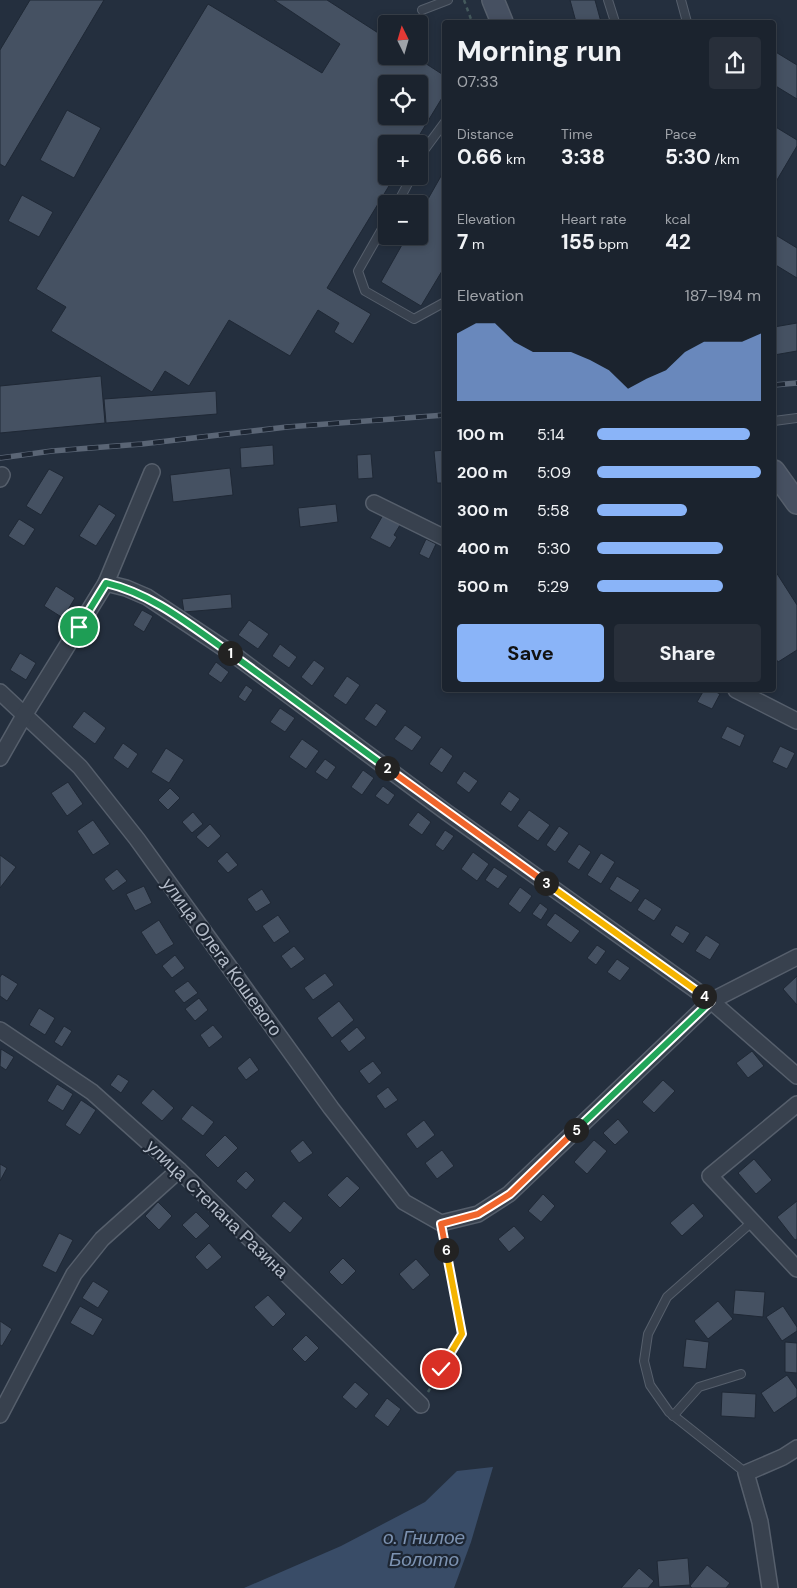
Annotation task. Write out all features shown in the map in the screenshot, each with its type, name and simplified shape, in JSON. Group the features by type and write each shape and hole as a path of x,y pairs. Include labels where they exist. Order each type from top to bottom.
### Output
{"main road":[{"path":"493,0 499,20"},
{"path":"776,474 797,503"}],"street":[{"path":"0,758 106,583 152,472"},
{"path":"374,503 442,537"},
{"path":"106,583 126,588 147,597 237,657 446,812 711,1001 797,1076"},
{"name":"улица Олега Кошевого","path":"0,692 80,767 131,832 331,1108 404,1202 441,1224"},
{"path":"740,692 797,721"},
{"path":"441,1224 478,1214 510,1194 711,1001 797,957"},
{"name":"улица Степана Разина","path":"0,1030 92,1092 179,1170 421,1404"},
{"path":"797,1104 710,1176 797,1269"},
{"path":"0,1416 74,1274 102,1239 179,1170"},
{"path":"770,1588 760,1522 746,1473 783,1457 797,1448"}],"lane":[{"path":"422,10 448,0"},
{"path":"608,0 614,20"},
{"path":"681,0 686,20"},
{"path":"428,144 442,126"},
{"path":"378,236 358,270 365,291 414,320 442,304"},
{"path":"776,421 797,418"},
{"path":"746,1473 673,1416 650,1385 644,1361 648,1334 667,1297 752,1222"},
{"path":"673,1416 699,1387 742,1374"}],"path":[{"path":"464,0 471,20"},
{"path":"421,1404 462,1334 441,1224"}],"water":[{"name":"о. Гнилое Болото","path":"493,1467 471,1542 454,1588 244,1588 341,1546 425,1502 457,1471"}],"building":[{"path":"30,0 104,0 5,167 0,164 0,50"},
{"path":"274,0 327,0 378,33 378,65 428,65 442,74 442,98 428,121 428,75 378,75 378,125 426,125 419,135 378,135 378,185 390,185 383,195 378,195 378,204 327,288 371,314 353,344 334,332 339,323 318,310 290,356 229,320 189,386 165,371 152,392 51,331 66,307 36,289 208,4 322,73 340,44"},
{"path":"570,0 595,0 600,20 575,20"},
{"path":"776,52 797,65 797,99 776,86"},
{"path":"67,110 101,128 74,178 40,160"},
{"path":"776,127 797,140 797,146 776,182"},
{"path":"442,174 442,271 421,306 381,282 402,245 428,245 428,199"},
{"path":"22,195 53,212 39,237 8,221"},
{"path":"776,235 797,248 797,278 776,265"},
{"path":"797,323 797,351 776,355 776,327"},
{"path":"101,376 105,423 0,433 0,386"},
{"path":"216,391 217,414 106,423 104,399"},
{"path":"273,445 274,465 241,468 240,448"},
{"path":"442,450 442,483 437,483 434,451"},
{"path":"371,454 373,478 358,479 357,455"},
{"path":"230,468 233,495 173,502 170,475"},
{"path":"49,469 64,477 41,515 26,506"},
{"path":"99,504 116,515 96,546 79,536"},
{"path":"336,504 338,522 300,527 298,508"},
{"path":"383,515 400,525 394,535 397,537 390,548 370,538"},
{"path":"19,519 35,529 24,546 8,536"},
{"path":"426,539 436,544 429,559 419,554"},
{"path":"776,572 797,605 797,650 778,662 776,659"},
{"path":"56,586 75,598 63,618 44,606"},
{"path":"231,594 232,608 184,612 182,599"},
{"path":"142,610 153,616 144,632 133,625"},
{"path":"249,620 269,634 258,649 238,635"},
{"path":"280,644 297,657 289,668 272,656"},
{"path":"20,653 36,663 26,680 10,670"},
{"path":"314,660 325,668 312,686 301,677"},
{"path":"216,662 229,672 221,683 208,674"},
{"path":"347,676 360,685 346,705 333,696"},
{"path":"246,685 253,690 245,702 238,697"},
{"path":"703,692 716,692 720,694 712,709 697,702"},
{"path":"376,703 387,711 376,727 364,719"},
{"path":"280,708 295,718 285,732 270,722"},
{"path":"84,711 106,728 95,744 72,727"},
{"path":"405,725 422,737 412,751 394,739"},
{"path":"727,726 745,735 740,747 721,738"},
{"path":"302,739 319,751 306,769 289,757"},
{"path":"123,743 138,754 128,769 113,758"},
{"path":"780,746 795,753 787,769 772,762"},
{"path":"441,747 453,756 442,773 429,764"},
{"path":"166,748 184,760 169,783 151,772"},
{"path":"325,759 336,767 327,780 315,772"},
{"path":"363,770 374,778 362,795 351,787"},
{"path":"464,771 478,781 469,793 456,783"},
{"path":"68,782 83,804 67,816 51,793"},
{"path":"383,786 395,795 388,805 375,796"},
{"path":"170,788 180,798 168,810 158,800"},
{"path":"509,791 520,799 511,812 500,804"},
{"path":"529,810 550,825 538,841 517,826"},
{"path":"193,812 203,824 192,833 182,822"},
{"path":"418,812 431,822 422,835 408,825"},
{"path":"93,820 110,844 93,855 77,831"},
{"path":"210,824 221,836 208,848 196,837"},
{"path":"559,826 569,833 555,852 546,845"},
{"path":"445,830 454,836 443,851 435,845"},
{"path":"579,844 591,852 579,870 567,862"},
{"path":"227,852 238,865 228,873 217,861"},
{"path":"473,852 489,864 477,881 461,869"},
{"path":"601,853 615,862 601,884 587,875"},
{"path":"0,855 16,867 0,888"},
{"path":"494,867 508,876 498,889 485,880"},
{"path":"117,869 127,881 113,891 104,879"},
{"path":"617,876 640,890 631,903 609,889"},
{"path":"144,886 152,903 135,911 126,894"},
{"path":"520,887 532,896 520,913 508,904"},
{"path":"262,889 271,903 256,912 247,899"},
{"path":"645,898 662,909 654,921 637,910"},
{"path":"540,903 548,909 541,920 532,914"},
{"path":"555,913 580,931 571,943 546,925"},
{"path":"278,915 290,932 274,943 262,926"},
{"path":"159,920 174,944 156,955 141,932"},
{"path":"676,925 690,933 683,944 670,935"},
{"path":"706,935 720,944 710,960 695,951"},
{"path":"597,945 606,951 596,965 587,958"},
{"path":"294,946 305,959 291,969 281,956"},
{"path":"175,955 185,968 172,978 162,966"},
{"path":"617,959 630,968 620,981 607,972"},
{"path":"325,973 334,985 313,1000 304,988"},
{"path":"2,974 18,984 7,1001 0,996 0,977"},
{"path":"797,976 797,1005 783,989"},
{"path":"188,981 198,993 184,1003 174,991"},
{"path":"199,998 208,1010 195,1021 185,1009"},
{"path":"339,1001 354,1020 332,1038 317,1018"},
{"path":"39,1008 55,1018 45,1035 29,1025"},
{"path":"213,1025 223,1037 209,1048 200,1035"},
{"path":"64,1026 72,1031 62,1047 54,1042"},
{"path":"357,1027 366,1038 349,1052 340,1041"},
{"path":"1,1049 14,1057 6,1070 0,1066"},
{"path":"752,1051 764,1066 748,1078 736,1063"},
{"path":"250,1057 259,1070 246,1080 237,1068"},
{"path":"373,1061 382,1073 369,1084 359,1071"},
{"path":"118,1074 129,1081 121,1093 110,1085"},
{"path":"663,1080 675,1091 654,1113 642,1102"},
{"path":"57,1084 73,1094 63,1111 47,1101"},
{"path":"388,1087 398,1100 385,1109 376,1096"},
{"path":"153,1089 174,1108 162,1121 141,1103"},
{"path":"81,1100 96,1110 80,1135 65,1125"},
{"path":"192,1105 214,1122 203,1136 181,1119"},
{"path":"618,1119 629,1132 615,1145 603,1133"},
{"path":"424,1120 435,1135 417,1149 406,1134"},
{"path":"225,1135 238,1148 218,1168 205,1155"},
{"path":"303,1140 313,1153 299,1163 290,1151"},
{"path":"594,1140 607,1151 587,1174 574,1162"},
{"path":"442,1150 454,1166 437,1179 425,1163"},
{"path":"754,1159 772,1180 756,1194 738,1173"},
{"path":"0,1164 7,1168 0,1181"},
{"path":"246,1171 255,1180 246,1190 236,1181"},
{"path":"347,1176 360,1188 340,1208 327,1195"},
{"path":"543,1194 555,1206 541,1222 528,1211"},
{"path":"284,1201 303,1218 290,1233 271,1216"},
{"path":"797,1201 797,1239 795,1240 777,1217"},
{"path":"158,1202 172,1216 159,1230 145,1216"},
{"path":"693,1203 704,1216 682,1236 670,1223"},
{"path":"196,1212 210,1226 196,1239 182,1225"},
{"path":"514,1226 525,1238 509,1252 498,1239"},
{"path":"59,1233 73,1240 56,1273 42,1266"},
{"path":"209,1243 222,1257 207,1270 195,1257"},
{"path":"343,1258 356,1271 342,1285 329,1272"},
{"path":"416,1259 430,1275 413,1290 399,1274"},
{"path":"93,1281 109,1291 98,1308 82,1298"},
{"path":"735,1290 765,1292 763,1317 733,1314"},
{"path":"268,1295 286,1314 273,1327 254,1307"},
{"path":"718,1301 733,1319 708,1339 694,1321"},
{"path":"80,1306 103,1319 93,1336 70,1323"},
{"path":"783,1306 797,1327 797,1331 782,1341 766,1317"},
{"path":"0,1321 12,1329 2,1346 0,1345"},
{"path":"306,1335 319,1348 305,1362 292,1349"},
{"path":"686,1339 709,1342 706,1369 683,1367"},
{"path":"785,1342 797,1343 797,1373 785,1372"},
{"path":"787,1375 797,1389 797,1397 774,1413 761,1393"},
{"path":"355,1382 369,1394 356,1409 342,1397"},
{"path":"722,1392 756,1394 755,1418 721,1416"},
{"path":"387,1398 401,1409 388,1427 374,1416"},
{"path":"688,1558 690,1585 659,1587 657,1561"},
{"path":"707,1565 730,1583 726,1588 692,1588 690,1586"},
{"path":"639,1568 654,1581 648,1588 621,1588"}],"railway":[{"path":"776,385 797,383"},
{"path":"0,458 287,427 442,415"}],"route":[{"path":"79,627 106,583 126,588 147,597 237,657 446,812 711,1001 510,1194 478,1214 441,1224 462,1334 441,1369"}]}
